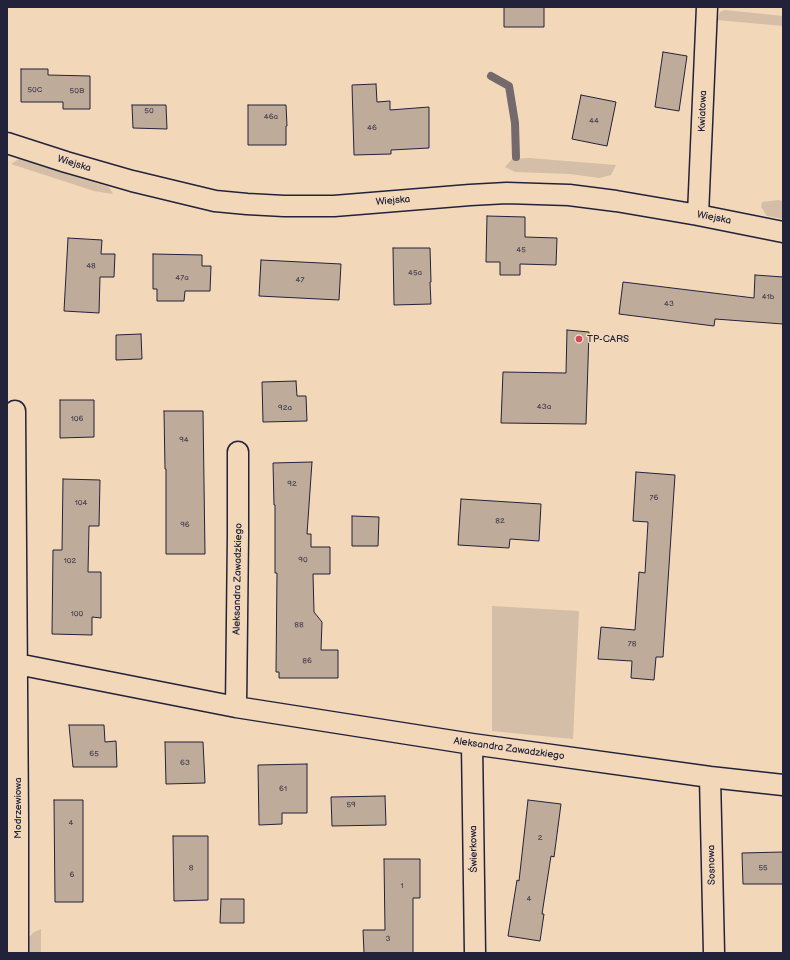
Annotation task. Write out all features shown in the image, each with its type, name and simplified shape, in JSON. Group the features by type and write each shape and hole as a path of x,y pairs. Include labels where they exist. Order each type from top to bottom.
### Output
{"street":[{"name":"Kwiatowa","path":"698,215 707,7"},
{"name":"Wiejska","path":"7,143 156,188 215,201 284,206 334,206 470,194 507,193 569,195 616,201 698,215 783,232"},
{"path":"12,663 15,411"},
{"name":"Aleksandra Zawadzkiego","path":"236,707 238,452"},
{"name":"Aleksandra Zawadzkiego","path":"12,663 236,707 472,744 710,777 783,785"},
{"name":"Modrzewiowa","path":"12,663 18,822 18,953"},
{"name":"Świerkowa","path":"472,744 475,953"},
{"name":"Sosnowa","path":"710,777 714,953"}],"shaded area":[{"path":"725,10 783,16 783,26 717,20 720,12"},
{"path":"529,158 616,165 611,175 599,178 570,174 515,172 505,167 512,159"},
{"path":"19,159 109,187 113,194 94,191 11,164"},
{"path":"778,200 783,201 783,219 767,216 761,207 762,202"},
{"path":"492,606 579,611 573,739 492,731"},
{"path":"41,929 41,953 28,953 29,937 34,932"}],"building":[{"path":"504,7 544,7 544,27 504,27"},
{"path":"663,52 687,56 679,111 655,107"},
{"path":"21,69 48,69 48,75 90,76 90,109 63,109 63,102 21,102"},
{"path":"376,84 377,102 390,101 390,110 429,107 429,148 391,150 391,154 354,155 352,85"},
{"path":"581,95 616,102 607,146 572,139"},
{"path":"132,105 166,105 167,129 133,128"},
{"path":"248,105 286,105 286,145 248,145"},
{"path":"487,216 525,217 525,237 557,238 556,265 520,264 520,275 500,275 500,262 486,262"},
{"path":"68,238 102,240 101,254 115,254 114,277 100,277 99,313 64,311"},
{"path":"393,248 430,248 431,304 394,305"},
{"path":"153,254 202,255 202,266 211,266 210,291 185,291 184,301 157,301 157,289 153,289"},
{"path":"261,260 341,264 339,300 259,296"},
{"path":"755,275 783,277 783,324 715,319 714,326 619,314 623,282 754,298"},
{"path":"567,330 589,332 586,424 501,423 503,372 566,373"},
{"path":"141,334 142,359 116,360 116,335"},
{"path":"296,381 297,396 306,396 307,421 263,422 262,382"},
{"path":"60,400 94,400 94,437 60,438"},
{"path":"164,411 203,411 205,554 166,554"},
{"path":"312,462 307,534 311,534 311,547 330,547 330,574 313,574 314,612 322,622 321,650 338,650 338,678 279,678 279,672 276,672 277,573 275,573 275,505 273,463"},
{"path":"636,472 675,475 663,657 656,657 654,680 631,678 632,661 598,659 601,627 635,630 639,572 645,573 648,522 633,521"},
{"path":"63,479 100,480 99,526 89,526 88,572 101,572 101,618 92,617 92,635 52,634 53,550 62,550"},
{"path":"461,499 541,504 539,541 510,539 509,548 458,545"},
{"path":"352,516 379,517 378,546 352,546"},
{"path":"69,725 104,725 105,742 116,741 117,767 73,767"},
{"path":"165,742 203,742 205,783 166,784"},
{"path":"307,764 307,813 282,813 282,824 259,825 258,765"},
{"path":"385,796 386,825 332,826 331,797"},
{"path":"54,800 83,800 83,902 55,902"},
{"path":"528,800 561,804 554,857 551,856 542,914 544,914 540,941 508,936 517,880 519,881"},
{"path":"173,836 208,836 208,900 174,901"},
{"path":"783,852 783,884 743,884 742,853"},
{"path":"384,859 420,859 420,898 413,898 413,953 364,953 363,930 385,930"},
{"path":"221,899 244,899 244,923 220,923"}],"waterway":[{"path":"491,76 509,86 515,123 516,157"}],"place":[{"name":"TP-CARS","path":"579,339"}]}
